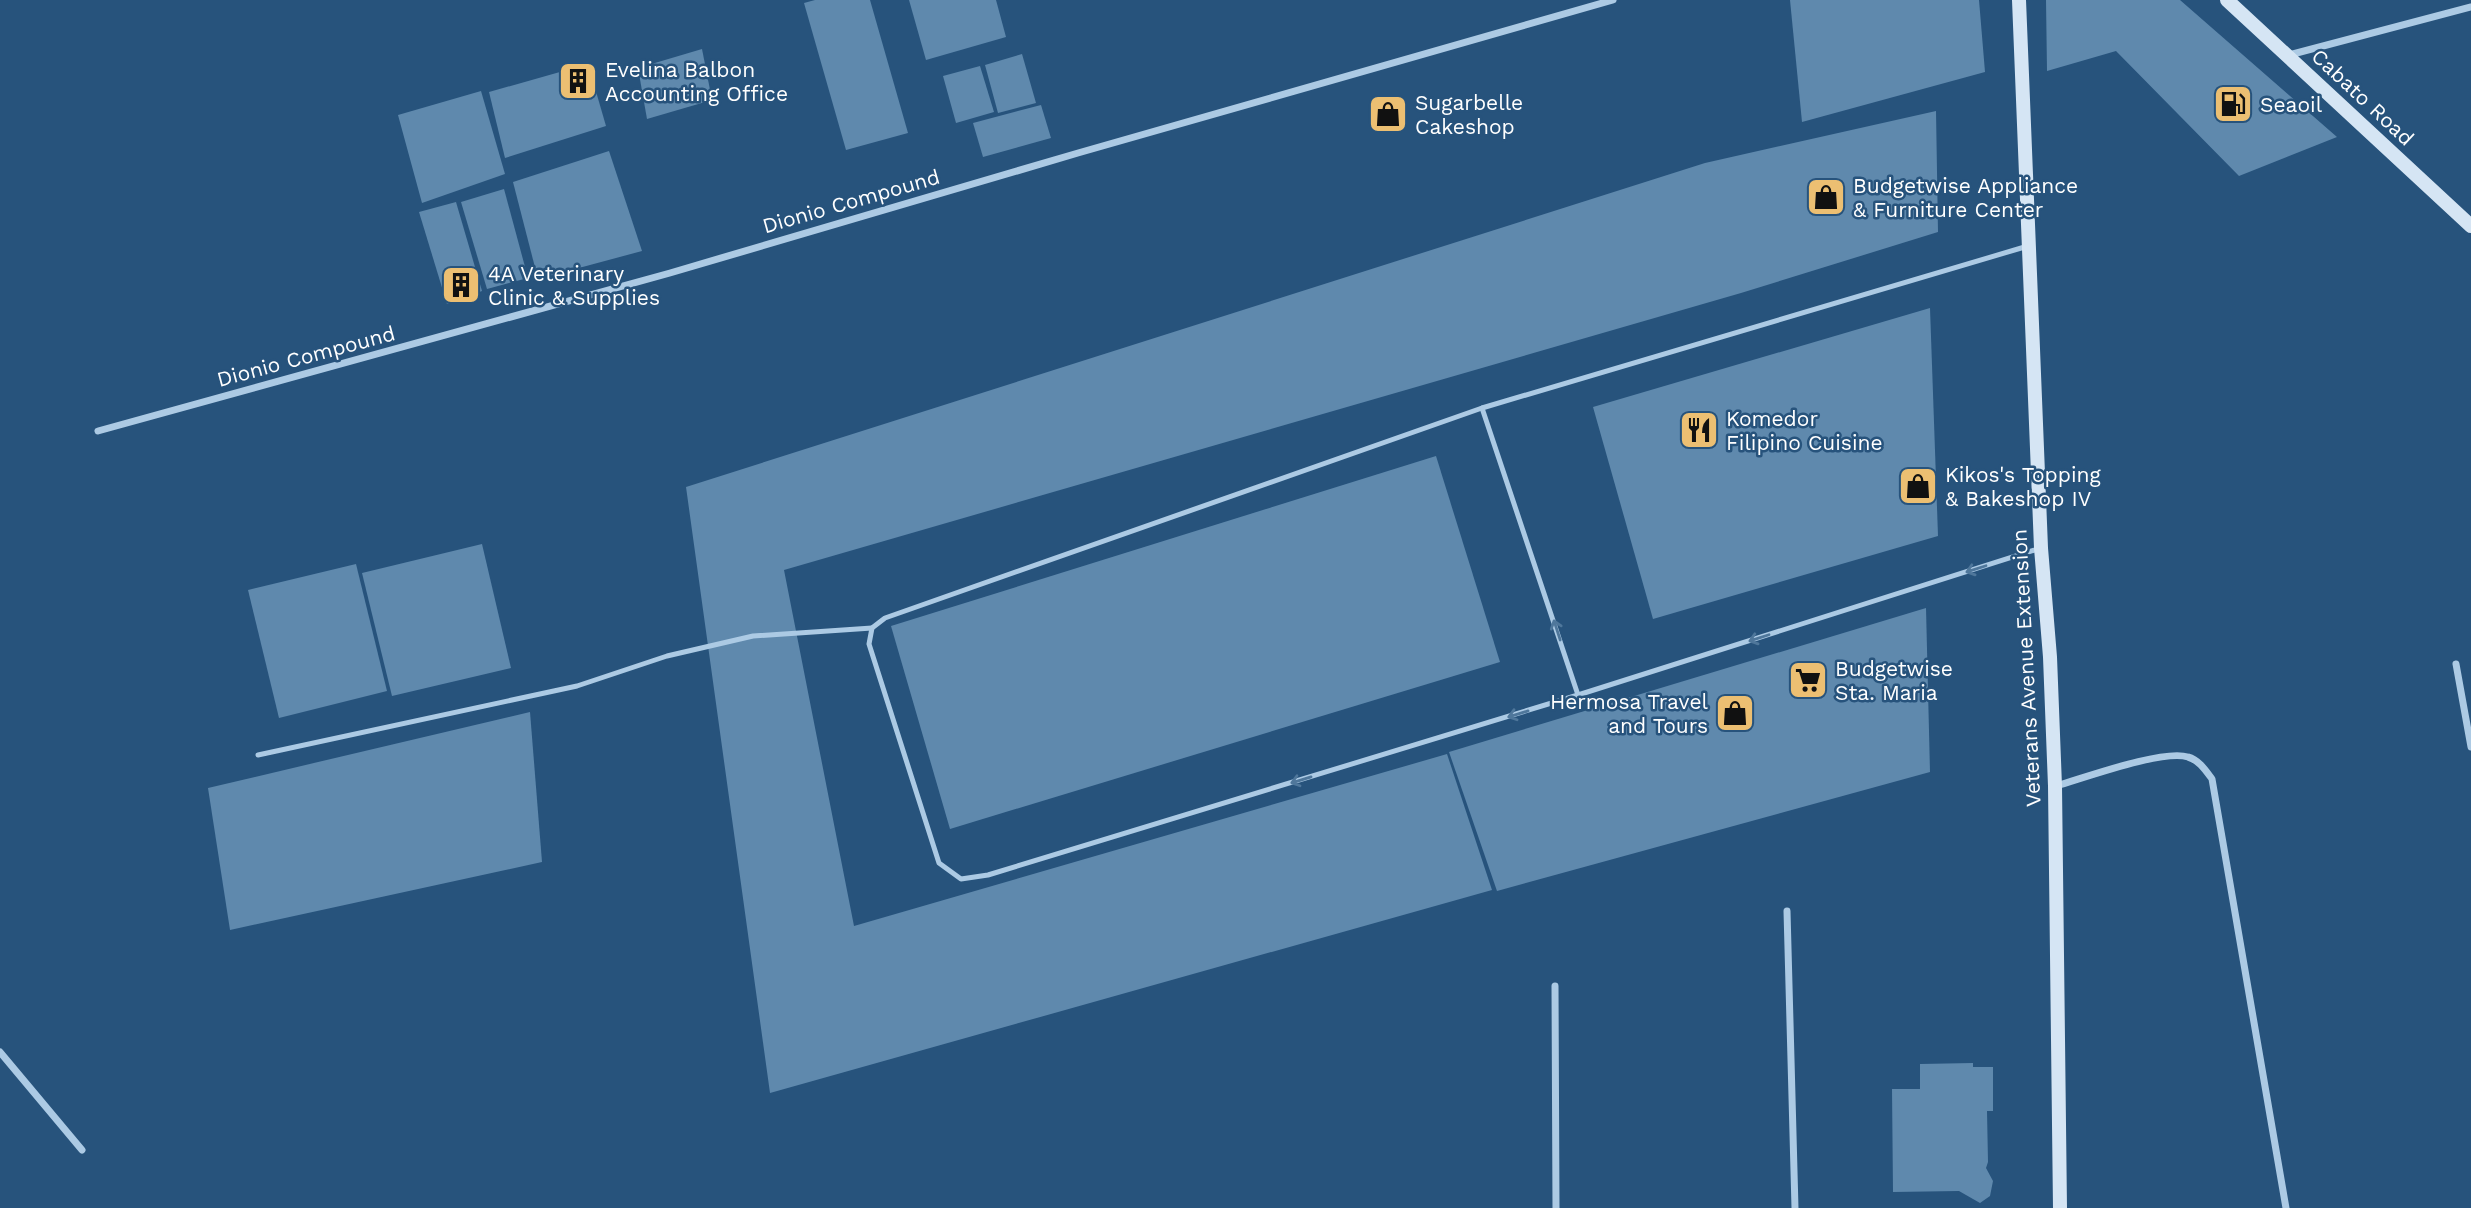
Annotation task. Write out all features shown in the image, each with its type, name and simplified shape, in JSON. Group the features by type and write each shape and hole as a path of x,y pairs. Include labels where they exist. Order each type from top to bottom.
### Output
{"main road":[{"name":"Veterans Avenue Extension","path":"2019,0 2040,548 2050,657 2055,786 2060,1208"},
{"name":"Cabato Road","path":"2227,0 2471,226"}],"street":[{"name":"Dionio Compound","path":"98,431 670,273 1613,0"},
{"path":"2287,56 2471,7"},
{"path":"2456,664 2471,747"},
{"path":"2055,786 2165,756 2189,757 2202,766 2212,779 2286,1208"},
{"path":"1787,911 1795,1208"},
{"path":"1555,986 1556,1208"},
{"path":"0,1052 82,1150"}],"lane":[{"path":"258,755 577,686 667,656 753,636 873,628 885,618 1482,408 2030,245"},
{"path":"1482,408 1578,695"},
{"path":"873,628 869,644 939,863 961,879 989,875 1578,695 2040,548"}],"building":[{"path":"815,0 870,0 908,133 846,150 804,3"},
{"path":"909,0 996,0 1006,37 926,60"},
{"path":"1790,0 1979,0 1985,72 1802,122"},
{"name":"Seaoil","path":"2046,0 2180,0 2337,137 2239,176 2116,51 2047,71"},
{"path":"702,49 712,100 647,119 638,68"},
{"path":"1022,54 1036,103 998,113 985,65"},
{"path":"588,64 606,126 505,158 489,92"},
{"path":"980,66 994,112 956,123 943,76"},
{"path":"481,91 505,174 422,203 398,115"},
{"path":"1041,105 1051,138 983,157 973,123"},
{"path":"1936,111 1938,232 1741,293 784,570 854,926 1447,754 1492,890 770,1093 686,487 1705,163"},
{"path":"609,151 642,251 538,279 513,182"},
{"path":"504,189 528,278 487,289 461,202"},
{"path":"456,202 482,291 447,304 419,212"},
{"path":"1930,308 1938,536 1653,619 1593,407"},
{"path":"1436,456 1500,662 950,829 891,626"},
{"path":"482,544 511,668 392,696 362,573"},
{"path":"356,564 387,691 279,718 248,590"},
{"name":"Budgetwise Sta. Maria","path":"1926,608 1930,772 1497,891 1449,752"},
{"path":"530,712 542,862 230,930 208,788"},
{"path":"1973,1063 1973,1067 1993,1067 1993,1111 1987,1111 1986,1168 1993,1181 1990,1196 1980,1203 1959,1191 1893,1192 1892,1089 1920,1089 1920,1064"}],"place":[{"name":"Evelina Balbon Accounting Office","path":"578,81"},
{"name":"Seaoil","path":"2233,104"},
{"name":"Sugarbelle Cakeshop","path":"1388,114"},
{"name":"Budgetwise Appliance & Furniture Center","path":"1826,197"},
{"name":"4A Veterinary Clinic & Supplies","path":"461,285"},
{"name":"Komedor Filipino Cuisine","path":"1699,430"},
{"name":"Kikos's Topping & Bakeshop IV","path":"1918,486"},
{"name":"Budgetwise Sta. Maria","path":"1808,680"},
{"name":"Hermosa Travel and Tours","path":"1735,713"}]}
